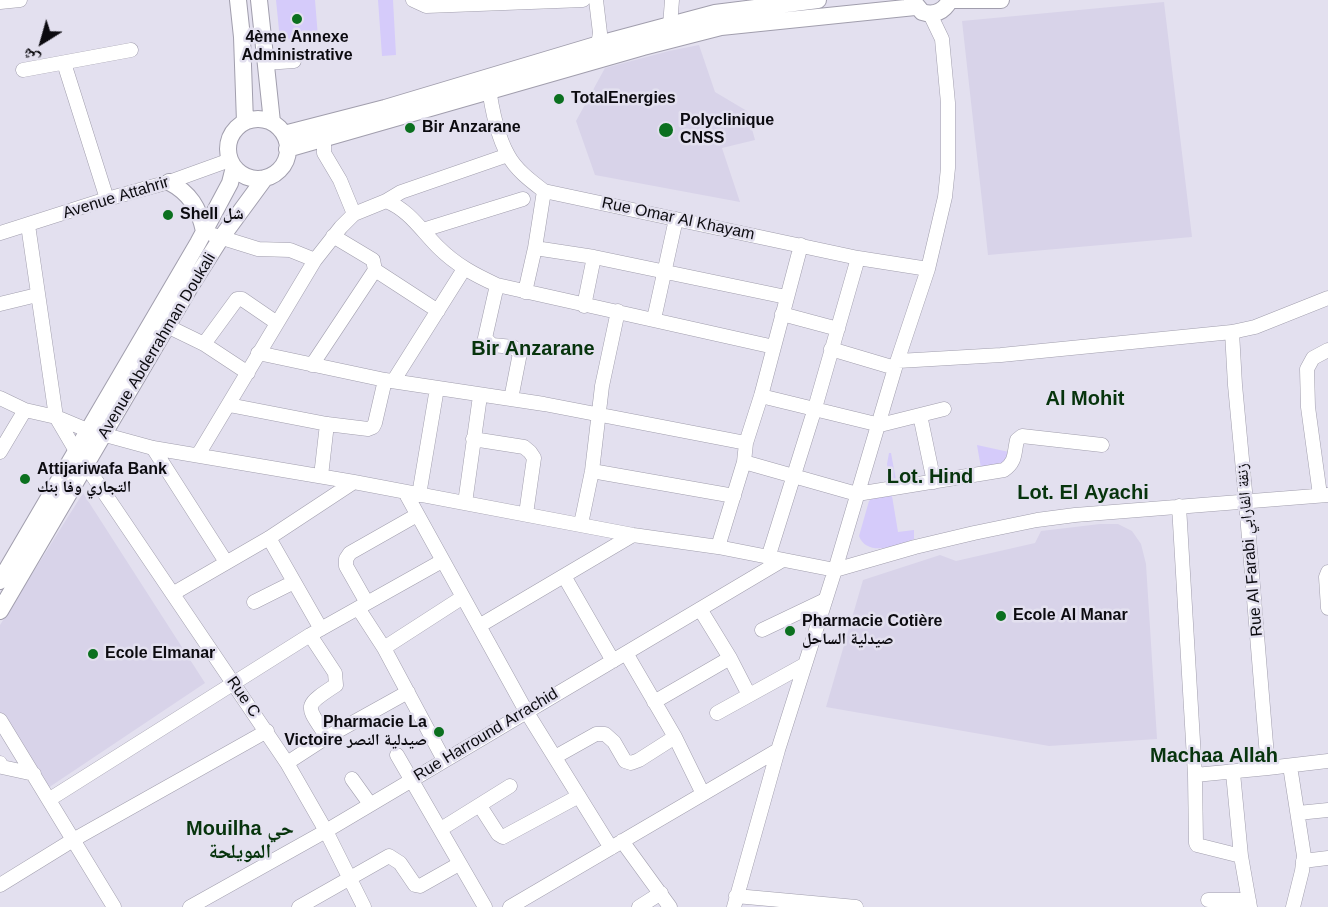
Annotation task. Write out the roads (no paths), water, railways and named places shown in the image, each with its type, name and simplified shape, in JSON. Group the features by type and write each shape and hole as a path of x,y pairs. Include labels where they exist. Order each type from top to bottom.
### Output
{"main road":[{"path":"238,0 242,37 245,122"},
{"path":"259,0 272,122 286,142 287,155 281,167 271,175 265,178 251,178 232,163 229,141 235,130 245,122 263,119 272,122"},
{"path":"286,142 386,108 593,62 671,33 715,13 818,0"},
{"path":"286,142 324,138 599,45 721,27 919,7 943,10 950,0 1001,0"},
{"path":"242,37 263,37"},
{"name":"Avenue Abderrahman Doukali","path":"0,611 86,466 95,432 230,183 232,163"},
{"name":"Avenue Abderrahman Doukali","path":"0,581 76,451 95,432 167,326 221,238 265,178"},
{"path":"169,182 186,194 195,204 204,231"}],"street":[{"path":"0,2 20,0"},
{"path":"413,0 426,6 584,0"},
{"path":"593,62 599,45 600,33 596,0"},
{"path":"671,33 672,0"},
{"path":"856,907 735,901 778,750 928,269 945,197 949,136 942,39 919,7"},
{"path":"23,70 131,50"},
{"path":"266,63 294,61"},
{"path":"64,63 107,199"},
{"name":"Rue Omar Al Khayam","path":"488,84 502,143 508,155 518,169 544,192 858,258 928,269"},
{"path":"324,138 324,153 340,180 354,214"},
{"path":"198,454 315,260 354,214 401,192 508,155"},
{"name":"Avenue Attahrir","path":"0,233 232,163"},
{"path":"525,292 544,192"},
{"path":"423,230 524,199"},
{"path":"386,201 407,213 439,248 464,269 497,285 774,347"},
{"path":"654,319 676,219"},
{"path":"28,225 56,417"},
{"path":"204,231 258,249 290,250 315,260"},
{"path":"312,365 375,270 373,260 333,236"},
{"path":"718,548 744,462 746,443 761,396 801,245"},
{"path":"535,248 666,271 786,297"},
{"path":"584,306 594,257"},
{"path":"775,559 794,477 858,258"},
{"path":"229,405 327,424 368,429 373,427 389,380 438,311 464,269"},
{"path":"375,270 438,311"},
{"path":"497,285 485,338 492,345 513,347 520,353 511,399"},
{"path":"0,304 37,295"},
{"path":"831,349 897,364 1232,332 1255,327 1328,298"},
{"path":"204,344 237,299 242,299 277,323"},
{"path":"580,524 592,471 602,386 618,311"},
{"path":"782,315 838,329"},
{"path":"167,326 204,344 248,373"},
{"name":"Rue Al Farabi زنقة الفارابي","path":"1232,332 1268,768"},
{"path":"0,398 25,410 56,417 95,432 153,447 835,570 915,547 1037,520 1324,495 1308,407 1306,369 1313,358 1328,350"},
{"path":"258,353 389,380 480,396 511,399 746,443"},
{"path":"419,495 437,388"},
{"path":"465,503 480,396"},
{"path":"761,396 880,424 944,410"},
{"path":"0,452 25,410"},
{"path":"920,415 934,482"},
{"name":"Rue C","path":"56,417 86,466 267,731 326,831 364,907"},
{"path":"321,476 327,424"},
{"path":"744,462 857,494 1004,470 1014,461 1017,440 1022,436 1102,445"},
{"path":"473,439 524,447 530,452 534,458 526,514"},
{"path":"153,447 226,562"},
{"path":"592,471 734,496"},
{"path":"174,593 269,538 354,482"},
{"path":"405,492 526,711 579,796 616,844 670,907"},
{"path":"1179,506 1197,845 1241,856"},
{"path":"417,515 350,553 346,559 346,566 384,648 444,760"},
{"path":"479,626 633,535"},
{"path":"269,538 294,582 337,679 336,685 312,701 309,706 327,737"},
{"name":"Rue Harround Arrachid","path":"190,907 326,831 613,661 700,609 775,559"},
{"path":"50,799 232,682 315,632 442,561"},
{"path":"1328,572 1326,577 1328,608"},
{"path":"564,576 613,661"},
{"path":"254,602 294,582"},
{"path":"384,648 463,597"},
{"path":"762,630 825,600"},
{"path":"700,609 730,658 749,695"},
{"path":"626,653 675,737 703,794"},
{"path":"654,702 730,658"},
{"path":"717,713 804,665"},
{"path":"287,763 327,737 408,692"},
{"path":"0,720 114,907"},
{"path":"1,881 267,731"},
{"path":"555,757 596,734 604,734 614,742 625,761 631,763 675,737"},
{"path":"510,907 525,903 616,844 778,750"},
{"path":"397,755 485,907"},
{"path":"1195,775 1233,773 1328,761"},
{"path":"1,766 34,774"},
{"path":"1290,766 1303,861 1293,907"},
{"path":"1208,900 1249,903 1241,856 1233,773"},
{"path":"352,779 370,804"},
{"path":"441,829 510,786"},
{"path":"480,806 498,834 503,837 579,796"},
{"path":"1298,813 1328,810"},
{"path":"299,907 389,855 400,863 415,885 420,886 459,864"},
{"path":"1303,861 1328,858"},
{"path":"639,907 661,894"}],"place":[{"name":"4ème Annexe Administrative","path":"297,19"},
{"name":"TotalEnergies","path":"559,99"},
{"name":"Bir Anzarane","path":"410,128"},
{"name":"Polyclinique CNSS","path":"666,130"},
{"name":"Shell شل","path":"168,215"},
{"name":"Attijariwafa Bank التجاري وفا بنك","path":"25,479"},
{"name":"Ecole Al Manar","path":"1001,616"},
{"name":"Pharmacie Cotière صيدلية الساحل","path":"790,631"},
{"name":"Ecole Elmanar","path":"93,654"},
{"name":"Pharmacie La Victoire صيدلية النصر","path":"439,732"}],"district":[{"name":"Bir Anzarane","path":"533,349"},
{"name":"Al Mohit","path":"1085,399"},
{"name":"Lot. Hind","path":"930,477"},
{"name":"Lot. El Ayachi","path":"1083,493"},
{"name":"Machaa Allah","path":"1214,756"},
{"name":"Mouilha حي المويلحة","path":"240,840"}]}
